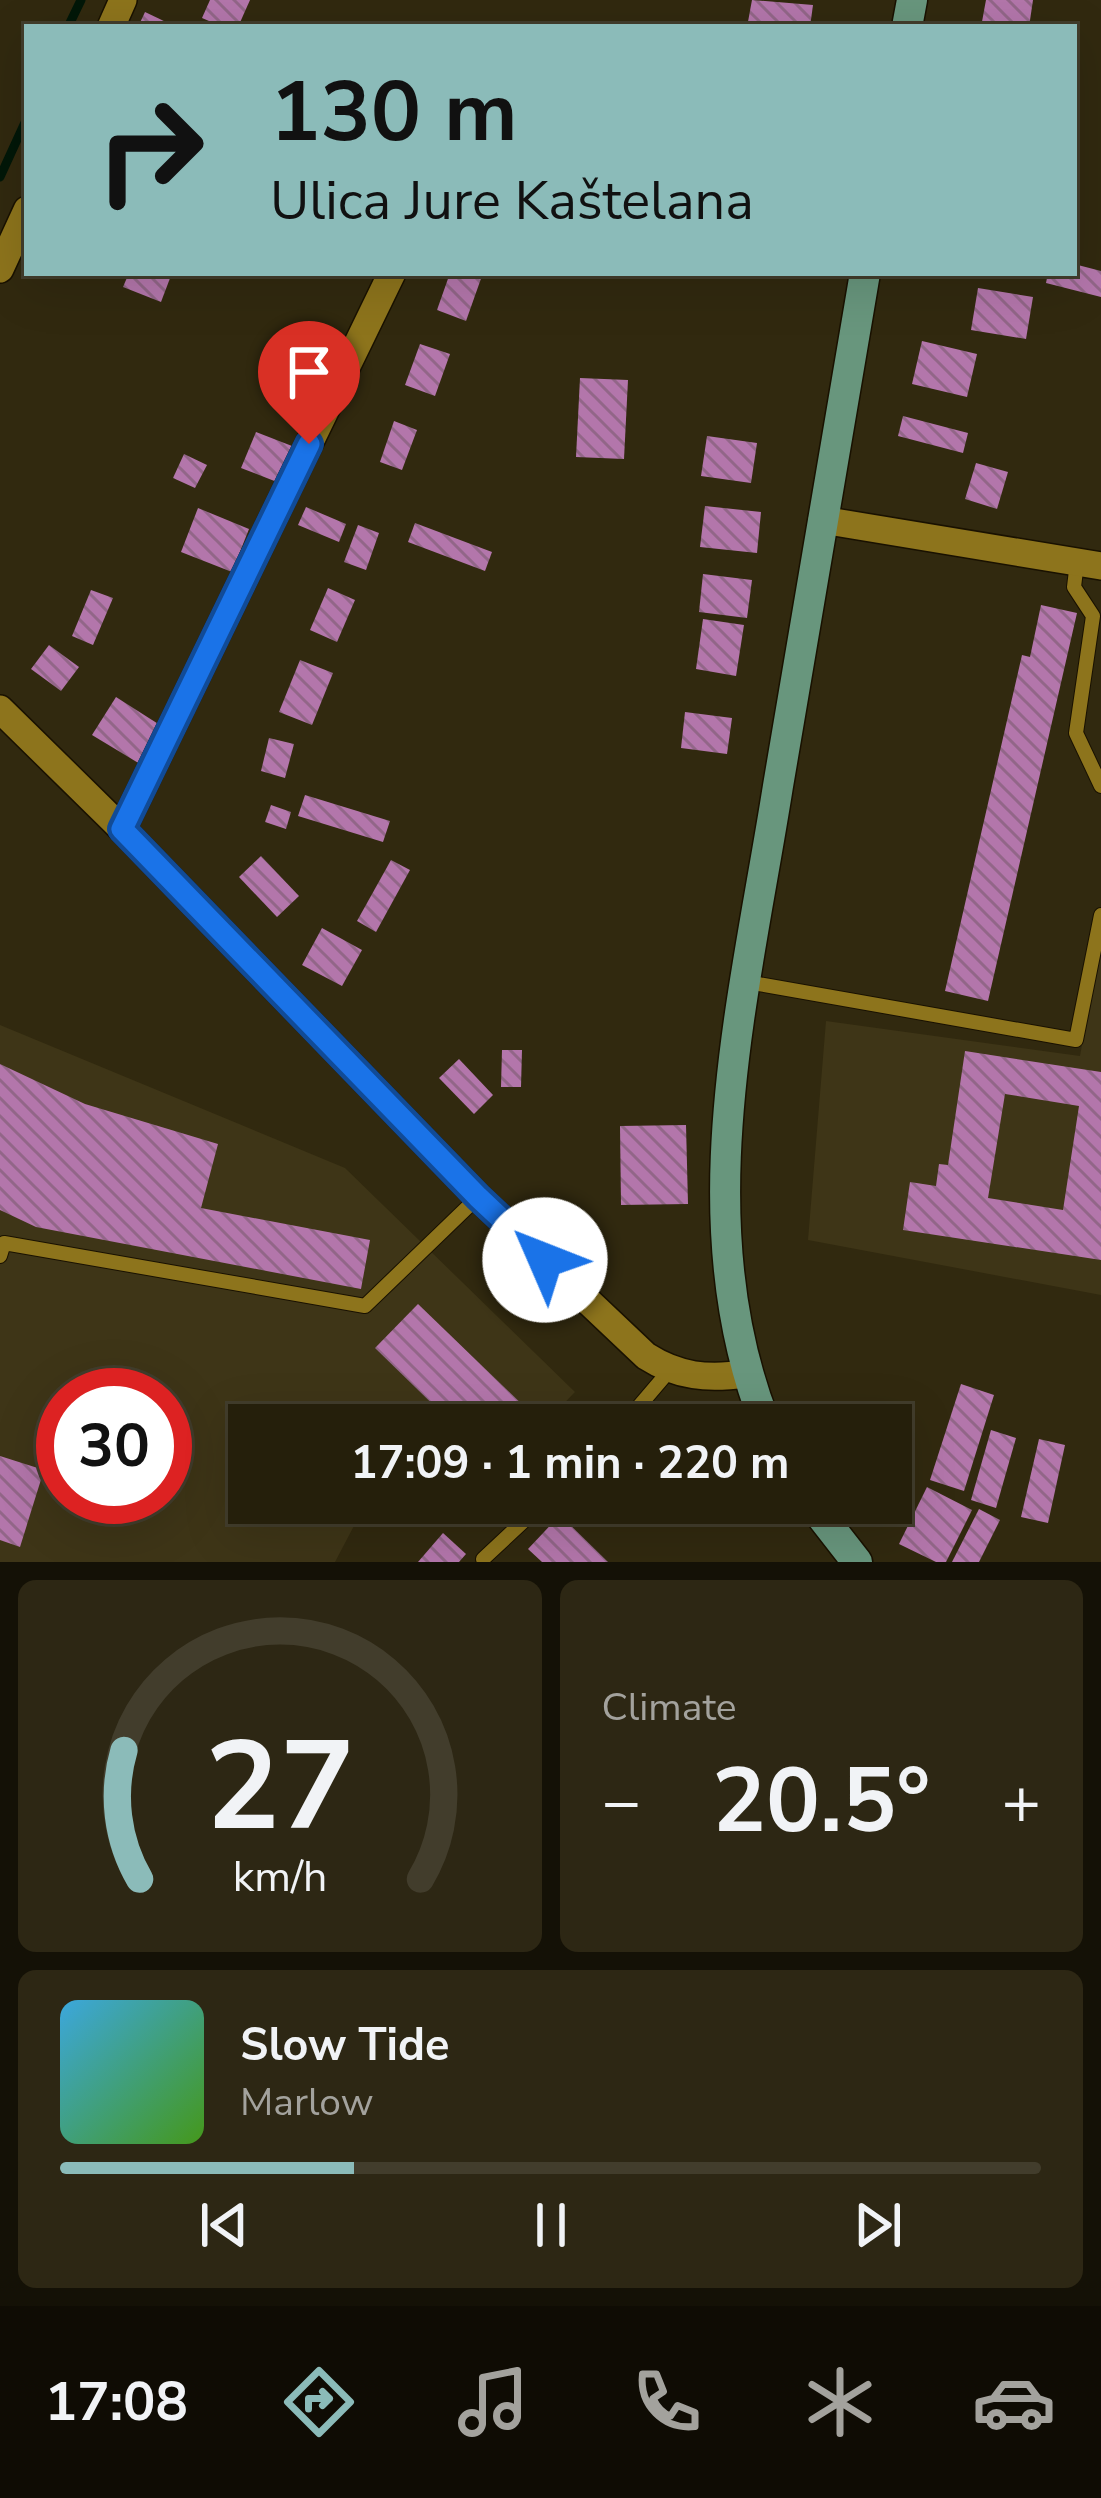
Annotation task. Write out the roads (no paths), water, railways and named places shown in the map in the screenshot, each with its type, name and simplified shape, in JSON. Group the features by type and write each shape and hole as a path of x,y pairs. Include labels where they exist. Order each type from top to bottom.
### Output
{"main road":[{"path":"758,1404 746,1374 728,1284 728,1098 864,276"},
{"path":"827,1524 857,1562"}],"street":[{"path":"0,269 24,217"},
{"path":"122,829 391,276"},
{"path":"822,520 1089,564"},
{"path":"0,709 478,1197 646,1356 669,1371 716,1378 746,1374"}],"lane":[{"path":"1089,564 1074,586 1093,616 1076,733 1101,786"},
{"path":"746,982 1076,1040 1101,915"},
{"path":"0,1256 4,1243 364,1306 478,1197"},
{"path":"641,1404 669,1371"},
{"path":"483,1559 520,1524"}],"waterway":[{"path":"69,24 81,0"},
{"path":"0,177 24,125"}]}
